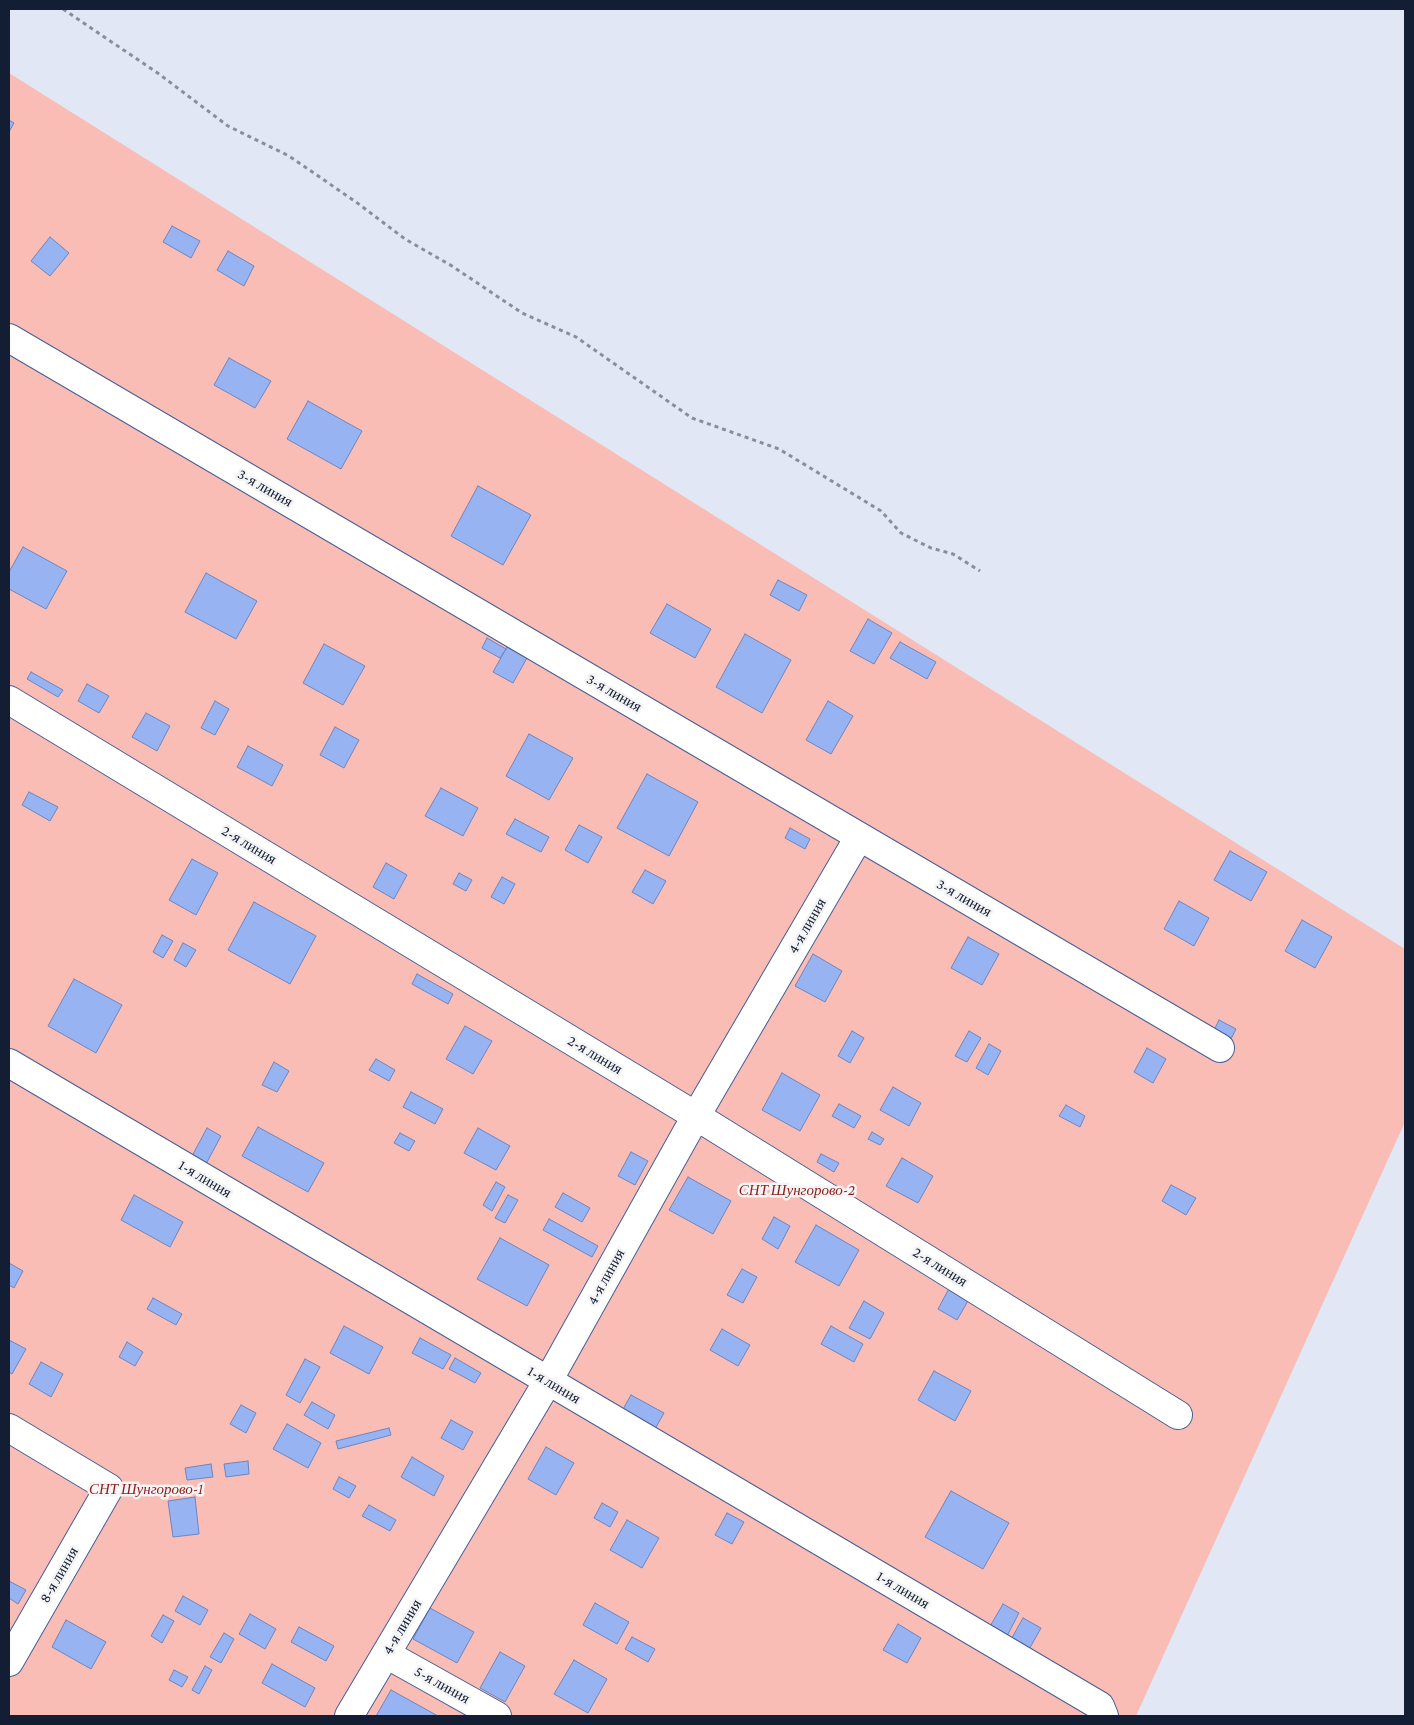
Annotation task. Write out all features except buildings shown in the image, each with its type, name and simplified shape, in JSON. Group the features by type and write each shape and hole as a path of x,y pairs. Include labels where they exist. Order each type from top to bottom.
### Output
{"street":[{"name":"3-я линия","path":"9,338 1220,1048"},
{"name":"2-я линия","path":"9,700 696,1116 1178,1415"},
{"name":"4-я линия","path":"349,1716 548,1381 696,1116 859,837"},
{"name":"1-я линия","path":"9,1063 1102,1711"},
{"name":"8-я линия","path":"9,1428 109,1488 9,1662"},
{"name":"5-я линия","path":"386,1654 497,1716"}],"path":[{"path":"63,9 159,74 228,126 289,156 356,202 405,239 452,266 522,313 576,337 692,418 779,449 881,511 901,533 931,548 953,554 980,570"}],"green space":[{"name":"СНТ Шунгорово-2","path":"9,73 1405,949 1405,1122 1136,1716 9,1716"}],"park label":[{"name":"СНТ Шунгорово-1","path":"146,1489"}]}
